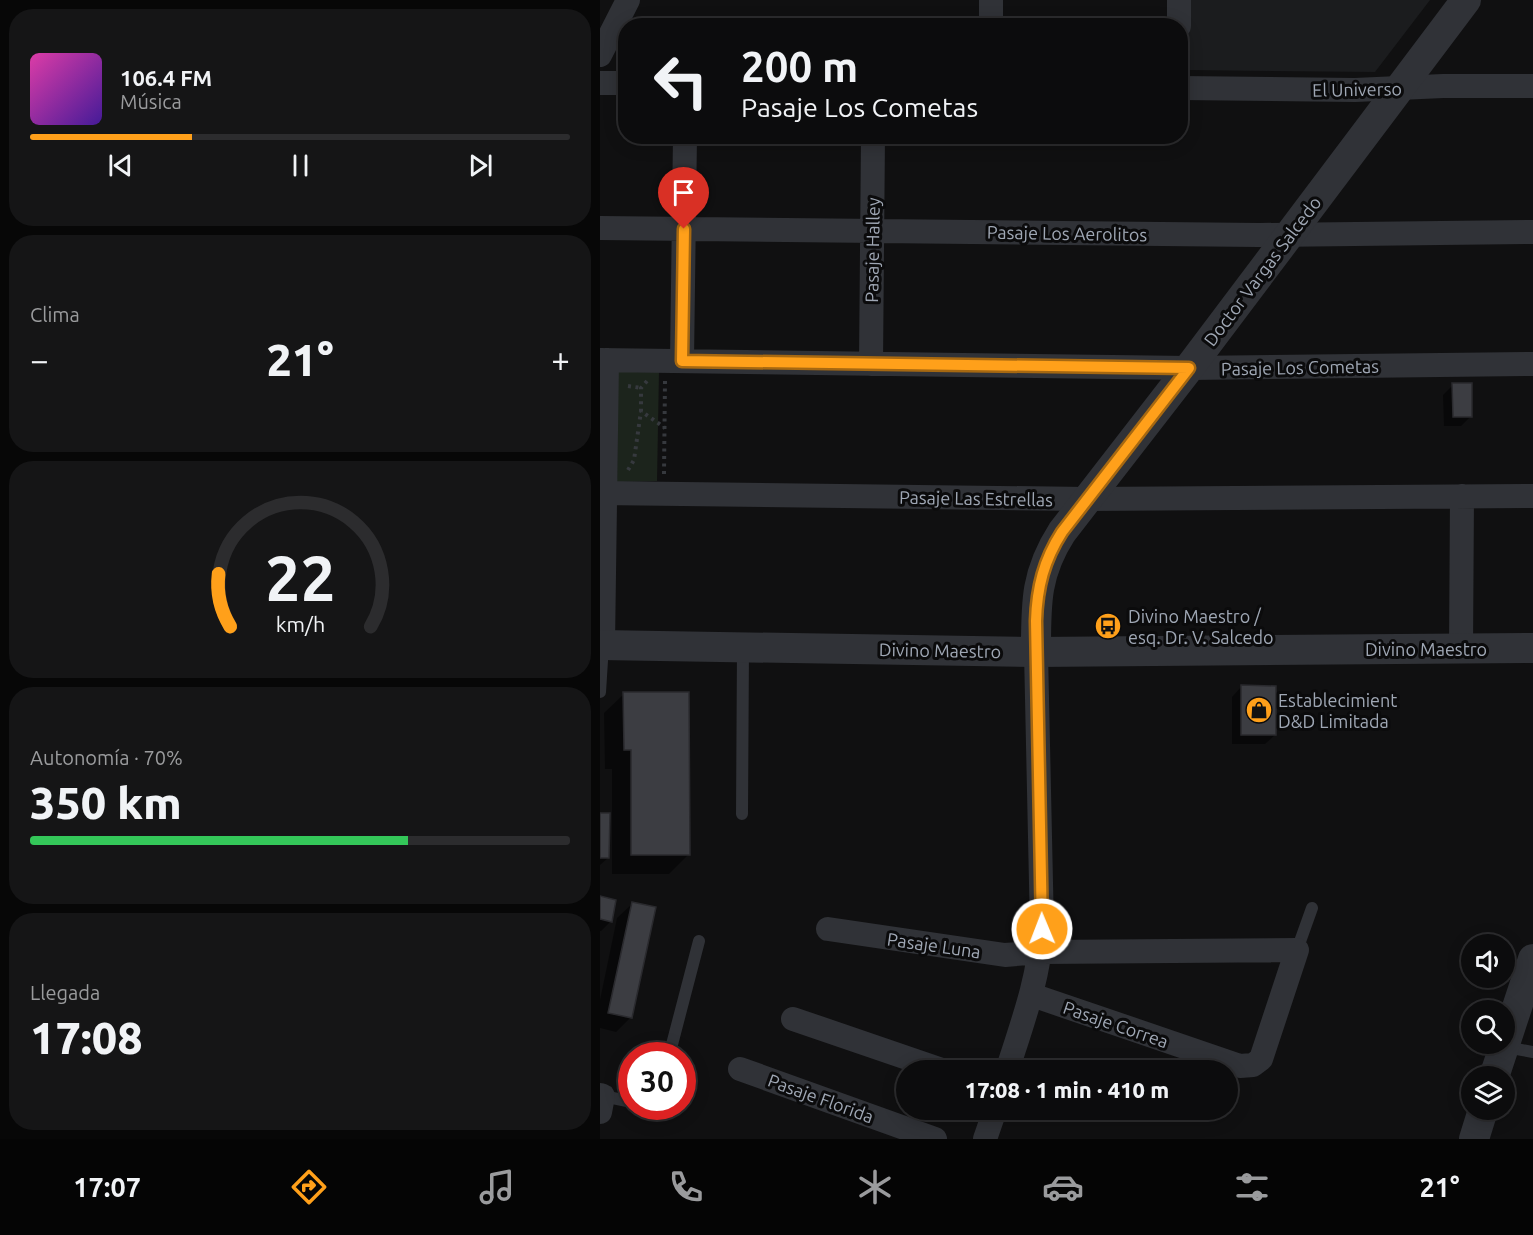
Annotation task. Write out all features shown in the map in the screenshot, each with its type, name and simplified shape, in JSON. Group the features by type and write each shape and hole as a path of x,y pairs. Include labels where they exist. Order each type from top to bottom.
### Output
{"street":[{"path":"619,18 628,0"},
{"path":"991,0 991,18"},
{"path":"1179,0 1179,18"},
{"name":"Doctor Vargas Salcedo","path":"1011,1060 1032,995 1041,952 1036,605 1042,573 1058,538 1466,0"},
{"path":"600,55 618,20"},
{"path":"600,83 618,83"},
{"name":"El Universo","path":"1188,88 1355,90 1533,86"},
{"path":"671,363 684,229 685,144"},
{"name":"Pasaje Halley","path":"870,364 873,144"},
{"name":"Pasaje Los Aerolitos","path":"600,228 1289,234 1533,232"},
{"path":"601,645 604,490 603,360"},
{"name":"Pasaje Los Cometas","path":"603,360 671,363 1189,368 1533,364"},
{"name":"Pasaje Las Estrellas","path":"604,490 664,494 1087,499 1533,496"},
{"path":"1461,649 1462,496"},
{"name":"Divino Maestro","path":"601,645 1036,652 1533,648"},
{"name":"Pasaje Luna","path":"828,929 1005,955 1041,952"},
{"path":"1041,952 1298,950"},
{"name":"Pasaje Correa","path":"1032,995 1240,1066 1253,1065 1261,1059 1298,950"},
{"path":"1515,1014 1533,959"},
{"path":"793,1019 913,1060"},
{"name":"Pasaje Florida","path":"740,1068 935,1139"},
{"path":"985,1139 992,1120"},
{"path":"1474,1139 1480,1120"}],"lane":[{"path":"600,692 601,645"},
{"path":"742,814 743,647"},
{"name":"Pasaje Correa","path":"1298,950 1312,908"},
{"path":"673,1042 699,941"},
{"path":"1515,1049 1533,1052"},
{"path":"601,1101 618,1101"}],"path":[{"path":"604,490 629,469 634,460 641,411 641,388 657,369 671,363 664,428 664,494"},
{"path":"641,411 664,428"}],"shaded area":[{"path":"1187,0 1430,0 1375,72 1188,70"},
{"path":"618,370 659,370 657,481 617,482"}],"building":[{"path":"1452,383 1472,383 1472,417 1453,417"},
{"name":"Establecimient D&D Limitada","path":"1241,685 1276,686 1276,735 1241,735"},
{"path":"623,692 689,692 690,855 631,855 631,750 624,750"},
{"path":"600,813 610,813 609,858 600,858"},
{"path":"600,896 616,900 612,922 600,919"},
{"path":"632,902 656,907 632,1018 608,1013"}],"place":[{"name":"Divino Maestro / esq. Dr. V. Salcedo","path":"1108,626"},
{"name":"Establecimient D&D Limitada","path":"1259,710"}],"route":[{"path":"684,229 682,361 1189,368 1062,532 1047,557 1042,573 1038,590 1036,621 1042,929"}]}
